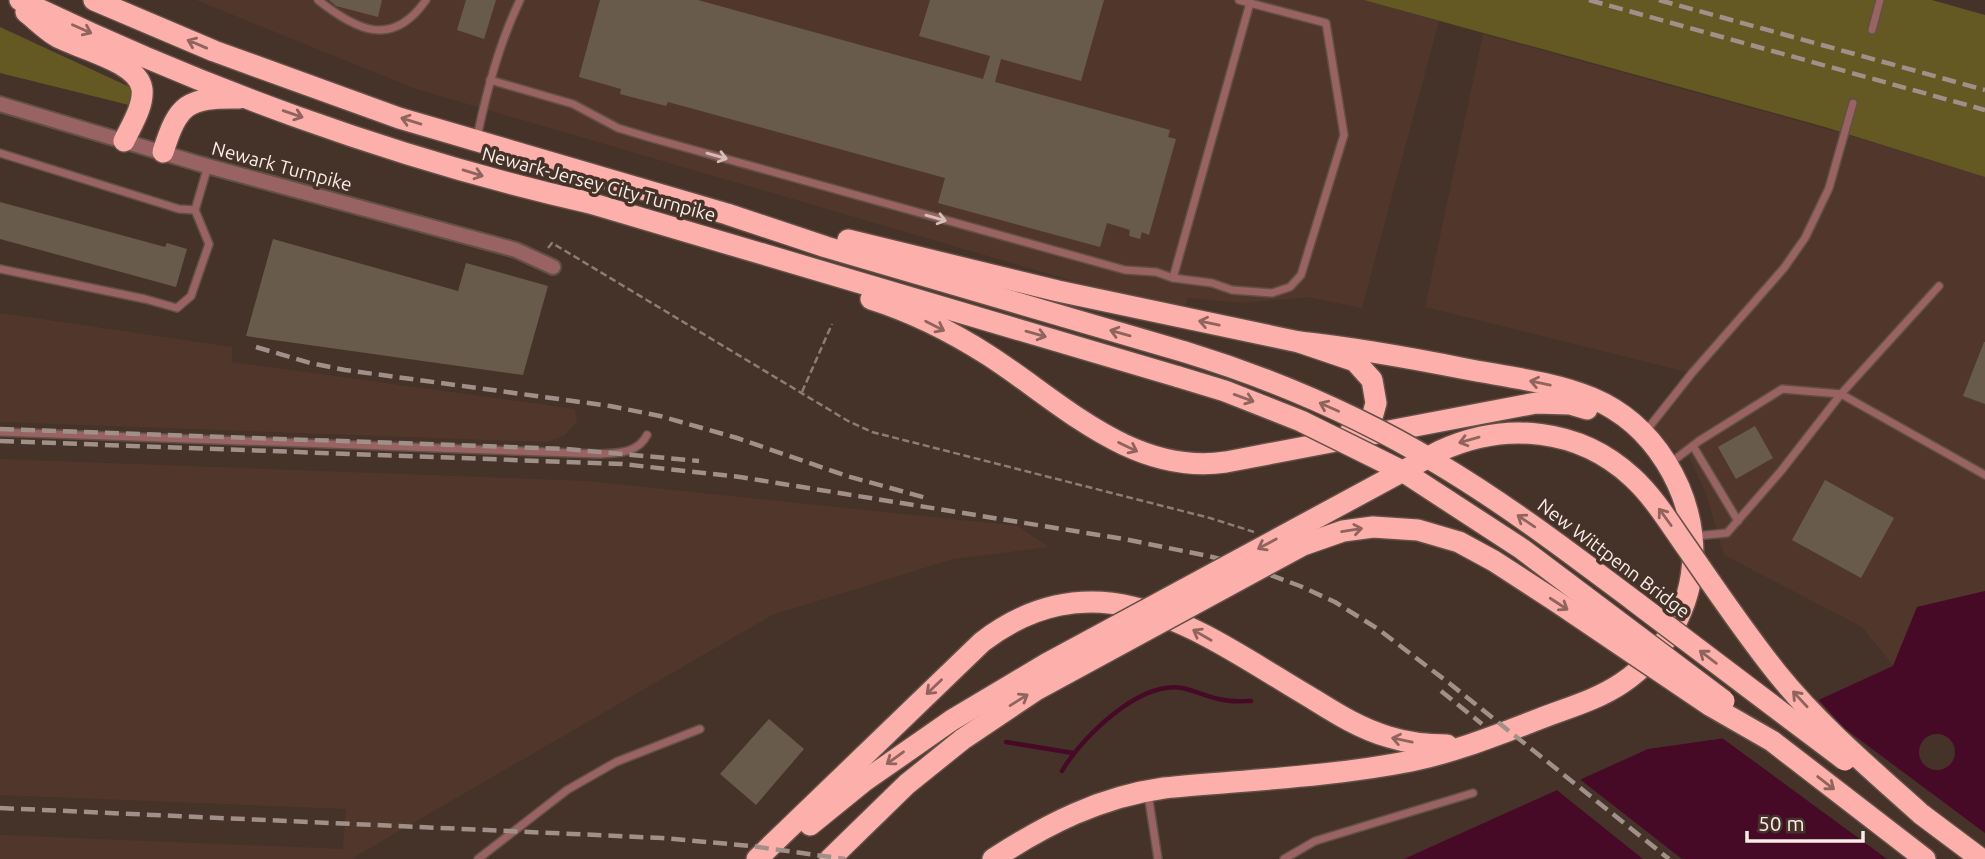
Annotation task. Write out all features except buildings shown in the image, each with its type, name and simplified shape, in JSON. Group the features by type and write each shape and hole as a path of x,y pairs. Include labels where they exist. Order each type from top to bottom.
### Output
{"highway":[{"path":"11,0 56,36 114,61 135,75 142,86 142,98 124,141"},
{"name":"Newark-Jersey City Turnpike","path":"20,0 153,59 374,142 523,188 590,203 1179,377 1225,391 1301,421 1349,443 1426,485 1497,531 1699,680 1772,741"},
{"name":"Newark-Jersey City Turnpike","path":"94,0 268,71 476,142 727,214 826,247 1185,352"},
{"path":"163,152 173,122 184,109 211,100 254,99"},
{"path":"523,188 587,215 907,312 989,355 1107,436 1152,457 1189,463 1215,463 1547,402 1570,404 1591,410 1643,435"},
{"path":"727,214 830,235 1058,291 1299,342 1358,348 1570,390 1605,404 1643,435 1668,465 1687,505 1692,537 1692,562 1684,605 1671,633 1643,666 1623,683 1598,696 1470,745 1412,761 1147,790 1111,799 1076,812 993,859"},
{"path":"1299,342 1354,361 1372,380 1376,397 1373,414 1361,428 1308,445"},
{"name":"New Wittpenn Bridge","path":"1185,352 1257,376 1335,410 1389,436 1453,472 1549,537 1981,859"},
{"path":"771,859 863,782 951,720 1046,664 1440,451 1483,436 1532,432 1562,438 1592,450 1634,478 1779,676 1842,742 1921,814"},
{"path":"830,859 907,784 999,713 1046,684 1303,545 1343,531 1388,527 1434,534 1472,548 1618,642 1711,706 1772,741 1925,859"},
{"path":"757,859 982,642 1023,617 1076,603 1116,603 1164,615 1200,633 1353,723 1377,733 1414,743 1470,745"}],"street":[{"name":"Newark Turnpike","path":"0,104 208,166 516,250 547,263"}],"lane":[{"path":"318,0 341,18 368,29 385,31 398,26 426,0"},
{"path":"476,142 490,80 510,20 520,0"},
{"path":"490,80 573,104 618,128 1125,270 1156,272 1232,290 1272,293 1290,287 1301,275 1344,135 1326,23 1239,0"},
{"path":"1872,30 1880,0"},
{"path":"1173,278 1250,3"},
{"path":"1643,435 1692,373 1784,268 1805,238 1829,188 1853,103"},
{"path":"0,153 179,209 195,210"},
{"path":"0,269 177,308 191,296 209,243 195,210 208,166"},
{"path":"1692,537 1727,533 1781,471 1841,394 1939,286"},
{"path":"1668,465 1782,388 1841,394 1985,475"},
{"path":"0,432 600,454 636,448 647,435"},
{"path":"1693,446 1738,521"},
{"path":"478,859 577,785 616,762 700,729"},
{"path":"1147,790 1158,859"},
{"path":"1284,859 1315,841 1473,793"}],"path":[{"path":"547,263 552,243 848,421 872,432 1260,533"},
{"path":"802,392 832,324"}],"shaded area":[{"path":"196,0 1364,0 1439,21 1362,308 1308,297 1242,303 1188,298 1185,306 1087,285 416,89"},
{"path":"1364,0 1932,0 1985,15 1985,177 1825,127"},
{"path":"0,27 134,89 129,105 0,73"},
{"path":"1483,34 1845,134 1985,177 1985,591 1917,607 1893,665 1862,627 1724,555 1706,493 1689,457 1643,435 1691,373 1425,307"},
{"path":"0,313 232,347 232,362 575,409 577,422 565,435 547,442 0,422"},
{"path":"0,459 587,481 1018,526 1049,547 953,559 772,615 351,859 0,859 0,835 343,849 346,809 0,795"},
{"path":"1985,591 1985,859 1404,859 1648,749 1740,736 1893,666 1917,607"}],"pier":[{"path":"1816,697 1844,728 1985,833 1985,859 1887,859 1718,735 1739,733"},
{"path":"1937,734 1950,739 1955,752 1950,765 1937,770 1924,765 1919,752 1924,739"},
{"path":"1577,777 1682,859 1643,859 1553,787"}],"waterway":[{"path":"1062,771 1097,728 1130,702 1148,693 1165,688 1182,688 1219,699 1251,701"},
{"path":"1006,742 1073,753"}],"railway":[{"path":"1589,0 1985,110"},
{"path":"1659,0 1985,90"},
{"path":"256,347 345,370 610,406 660,416 737,438 847,476 930,499"},
{"path":"0,429 566,449 699,461"},
{"path":"0,441 622,464 740,477 1124,539 1244,565 1335,602 1378,629 1669,859"},
{"path":"1441,691 1482,724"},
{"path":"0,808 662,838 751,846 845,859"}]}
